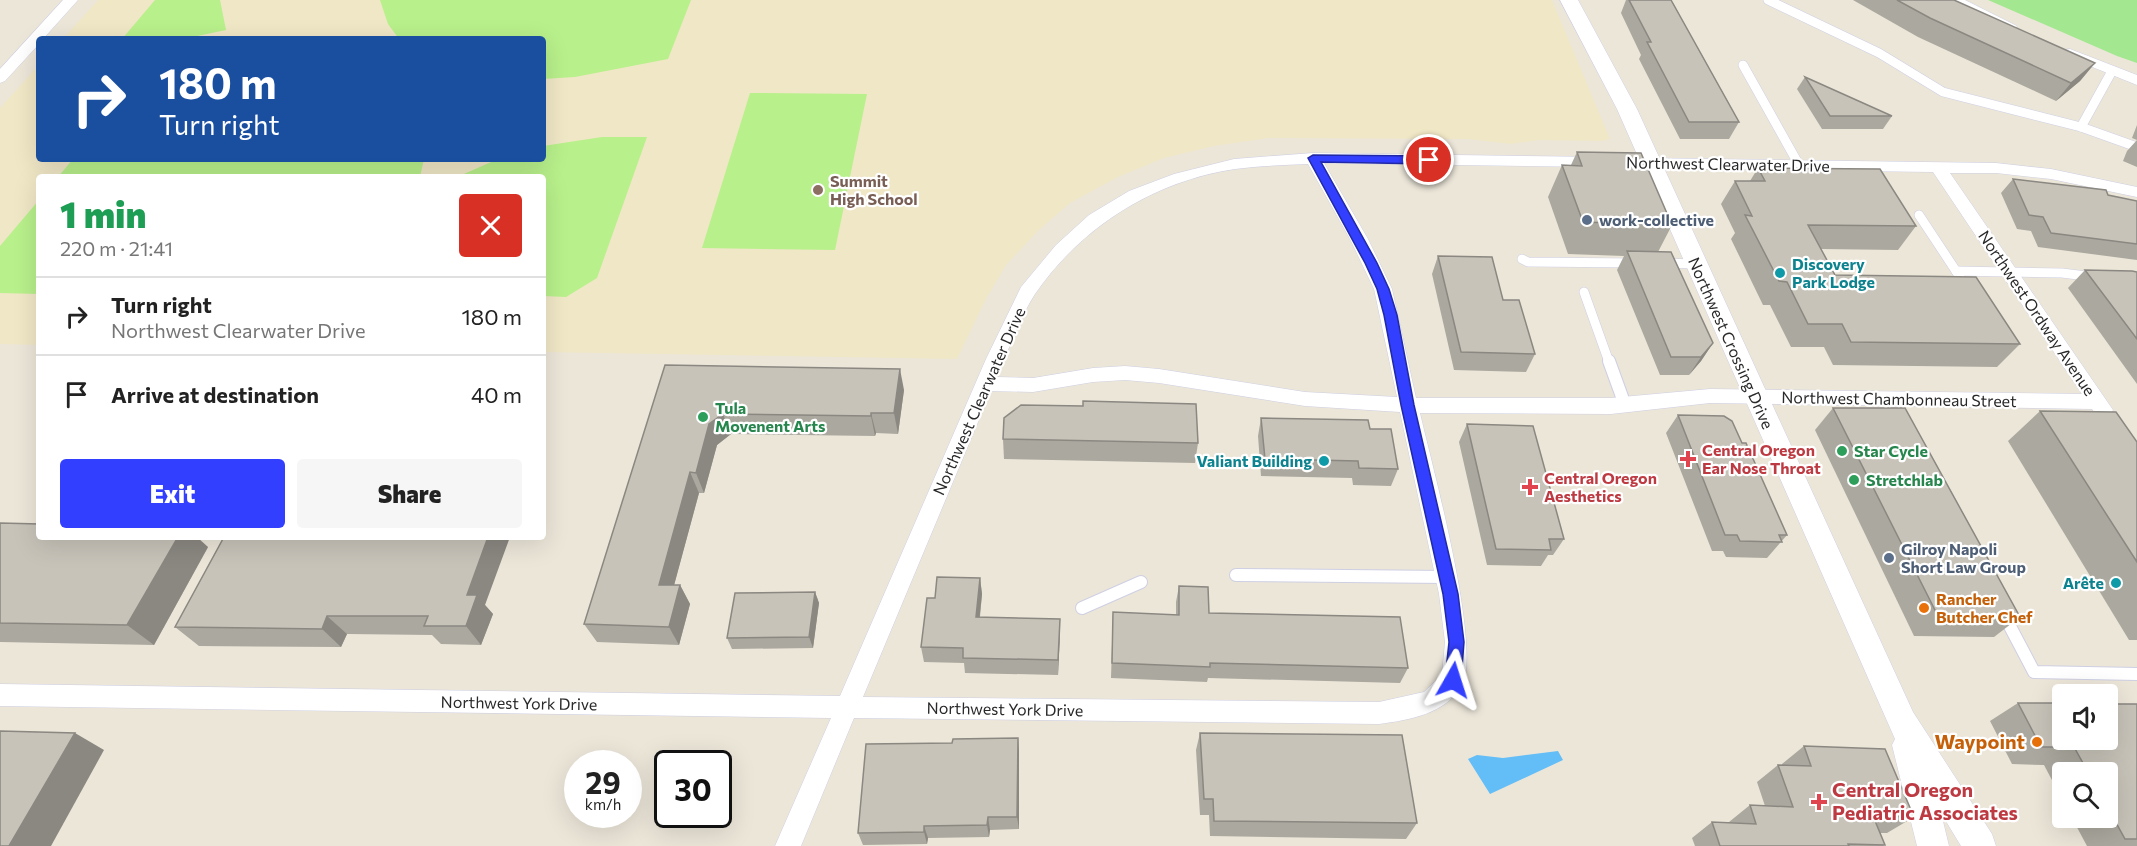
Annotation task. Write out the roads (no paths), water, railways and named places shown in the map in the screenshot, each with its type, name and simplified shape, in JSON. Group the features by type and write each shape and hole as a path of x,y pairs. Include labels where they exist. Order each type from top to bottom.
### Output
{"street":[{"path":"38,36 71,0"},
{"name":"Northwest Crossing Drive","path":"1569,0 1627,109 1902,722 1980,846"},
{"path":"1954,0 2027,34"},
{"path":"0,78 36,38"},
{"path":"2059,48 2137,80"},
{"name":"Northwest Clearwater Drive","path":"788,846 984,384 1027,292 1062,249 1095,219 1135,195 1180,178 1234,164 1313,158 1996,168 2051,174 2137,192"},
{"name":"Northwest York Drive","path":"0,695 1379,713 1406,710 1431,701 1453,680 1456,642 1446,577 1407,405 1390,315 1383,289 1359,239 1313,158"},
{"name":"Northwest Ordway Avenue","path":"1938,167 2115,428"},
{"name":"Northwest Chambonneau Street","path":"984,384 1033,385 1092,375 1125,373 1159,376 1305,399 1407,405 1625,405 1710,396 1895,407 2097,402"},
{"name":"Northwest Crossing Drive","path":"1902,722 1933,846"}],"lane":[{"path":"1768,0 1879,52 1942,92 2081,127 2137,147"},
{"path":"1743,65 1799,165"},
{"path":"2081,127 2112,70"},
{"path":"1919,215 1973,299"},
{"path":"1522,260 1528,262 1696,264"},
{"path":"1956,271 2062,273 2103,279"},
{"path":"1584,292 1625,405"},
{"path":"1236,575 1446,577"},
{"path":"1082,608 1141,582"},
{"path":"1996,599 2034,672 2137,674"}],"water":[{"path":"1558,751 1563,760 1490,794 1468,759 1477,755 1503,758"}],"place":[{"name":"Summit High School","path":"818,190"},
{"name":"work-collective","path":"1587,220"},
{"name":"Discovery Park Lodge","path":"1780,273"},
{"name":"Tula Movenent Arts","path":"703,417"},
{"name":"Star Cycle","path":"1842,451"},
{"name":"Central Oregon Ear Nose Throat","path":"1688,459"},
{"name":"Valiant Building","path":"1324,461"},
{"name":"Stretchlab","path":"1854,480"},
{"name":"Central Oregon Aesthetics","path":"1530,487"},
{"name":"Gilroy Napoli Short Law Group","path":"1889,558"},
{"name":"Arête","path":"2116,583"},
{"name":"Rancher Butcher Chef","path":"1924,608"},
{"name":"Waypoint","path":"2037,742"},
{"name":"Central Oregon Pediatric Associates","path":"1819,802"}]}
